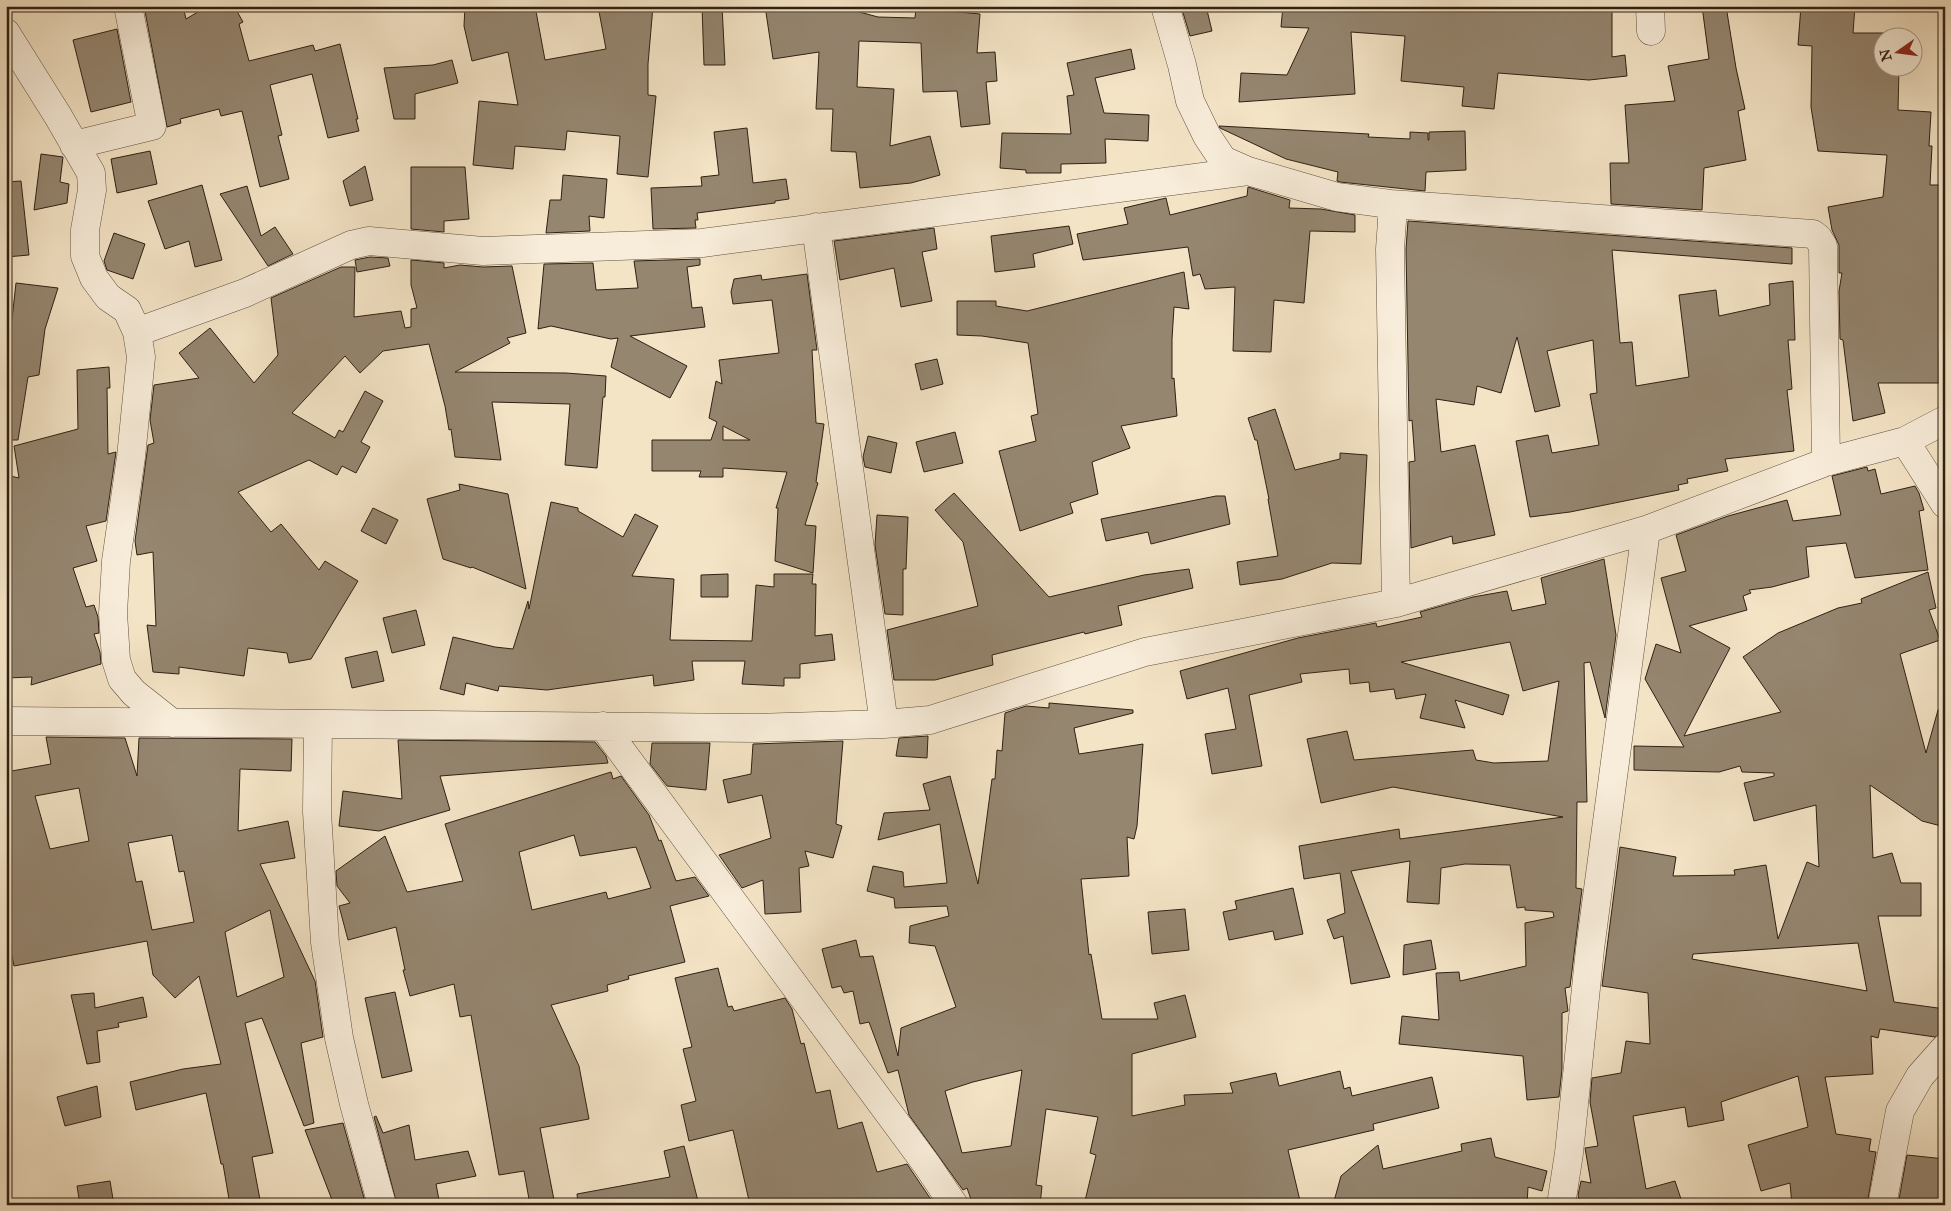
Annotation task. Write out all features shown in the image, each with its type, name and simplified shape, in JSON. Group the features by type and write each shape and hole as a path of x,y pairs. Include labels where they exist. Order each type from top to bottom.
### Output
{"street":[{"path":"74,145 152,126 128,6"},
{"path":"1165,6 1190,101 1207,136 1222,160 1248,171 1337,197 1390,204 1813,234 1818,238 1822,246 1826,462"},
{"path":"6,33 91,173 92,190 85,230 85,256 94,278 108,297 126,310 137,332 140,357 131,457 116,561 113,612 116,660 122,679 134,693 172,723"},
{"path":"137,332 245,293 351,245 369,241 483,251 702,243 1248,171"},
{"path":"1390,204 1392,221 1390,249 1396,603"},
{"path":"816,227 884,724"},
{"path":"6,721 756,728 884,724 930,720 1145,652 1396,603 1646,530 1826,462 1905,441 1945,420"},
{"path":"1905,441 1945,504"},
{"path":"1561,1205 1570,1143 1590,949 1646,530"},
{"path":"318,724 317,812 325,942 339,1038 354,1104 382,1205"},
{"path":"603,726 927,1165 954,1205"},
{"path":"1882,1205 1900,1111 1920,1076 1945,1048"}],"building":[{"path":"144,6 183,6 186,19 208,6 234,6 243,22 239,24 249,61 313,45 315,51 340,44 358,119 356,119 359,131 328,138 312,74 270,85 282,135 278,136 289,179 260,187 242,111 221,116 219,109 180,119 181,123 167,127"},
{"path":"465,6 535,6 545,60 606,49 598,6 653,6 648,64 648,95 656,96 648,177 617,174 620,136 567,131 565,150 515,146 513,169 473,165 479,101 518,105 508,52 472,61 464,26"},
{"path":"702,6 722,6 725,65 704,65"},
{"path":"765,6 837,6 878,17 915,18 916,8 980,14 977,53 995,52 997,81 986,82 990,124 961,127 957,91 923,92 921,43 859,41 857,87 894,89 890,146 930,136 940,175 911,183 860,188 856,152 831,151 833,109 816,109 819,52 773,59"},
{"path":"1181,6 1206,6 1212,31 1190,36"},
{"path":"1283,6 1612,6 1612,57 1625,55 1627,76 1589,80 1498,73 1494,109 1462,106 1464,87 1401,81 1405,36 1351,32 1355,94 1239,102 1241,73 1287,75 1309,28 1281,27"},
{"path":"1702,6 1726,6 1745,109 1738,111 1746,160 1704,168 1702,210 1611,204 1610,163 1629,163 1625,105 1675,101 1668,66 1709,59"},
{"path":"1801,6 1855,6 1853,33 1874,33 1874,78 1899,78 1898,110 1931,112 1929,146 1932,146 1930,185 1945,185 1945,353 1939,351 1939,383 1878,383 1885,413 1853,421 1843,340 1840,339 1839,291 1842,273 1839,273 1839,245 1832,230 1828,207 1883,197 1887,155 1818,151 1811,107 1812,46 1798,45"},
{"path":"117,29 131,102 91,112 73,40"},
{"path":"1131,49 1135,69 1095,78 1104,113 1149,115 1148,141 1105,139 1106,163 1061,164 1061,173 1026,173 1026,170 1000,168 1002,133 1071,134 1067,96 1074,95 1067,63"},
{"path":"452,60 458,83 415,94 415,119 394,119 384,68 433,65"},
{"path":"1219,126 1369,134 1368,137 1410,139 1410,132 1428,133 1428,140 1429,132 1465,131 1466,170 1426,172 1425,191 1340,182 1337,181 1338,172 1286,159"},
{"path":"747,128 753,183 786,179 789,199 775,201 775,203 697,213 698,220 695,220 696,228 653,229 651,188 702,186 701,177 719,175 714,132"},
{"path":"150,151 157,184 117,193 111,159"},
{"path":"41,154 63,157 60,182 69,184 67,203 34,210"},
{"path":"365,166 373,200 350,206 343,181"},
{"path":"411,167 465,167 469,219 444,221 444,232 411,229"},
{"path":"563,175 607,179 604,218 589,216 590,231 546,233 550,200 561,200"},
{"path":"21,181 29,255 6,257 6,182"},
{"path":"202,185 222,260 195,267 189,241 165,249 148,201"},
{"path":"247,186 261,236 275,227 293,254 268,266 220,194"},
{"path":"1248,187 1290,200 1289,208 1321,209 1355,215 1355,232 1310,231 1304,303 1274,300 1271,352 1233,351 1235,287 1205,289 1200,274 1193,276 1188,247 1083,260 1077,234 1128,224 1124,208 1166,198 1170,215 1247,196"},
{"path":"1408,221 1792,248 1792,264 1612,250 1620,343 1632,342 1636,386 1689,377 1679,295 1716,290 1719,316 1770,305 1769,284 1793,281 1795,340 1788,340 1792,389 1787,390 1794,451 1725,459 1728,471 1687,479 1688,483 1678,485 1679,490 1570,512 1530,517 1516,441 1548,435 1552,453 1599,445 1590,394 1597,393 1593,340 1547,351 1560,406 1535,412 1517,337 1501,393 1477,386 1474,405 1436,399 1441,452 1475,445 1495,535 1453,544 1452,536 1411,548 1409,462 1415,461 1412,420 1409,421 1406,249"},
{"path":"1069,226 1073,244 1033,254 1035,267 995,272 991,236"},
{"path":"934,228 937,249 922,252 932,301 901,307 894,268 840,280 834,241"},
{"path":"114,233 145,244 133,279 107,270 104,261"},
{"path":"370,257 388,258 390,266 357,272 355,260"},
{"path":"700,259 700,265 687,267 692,308 702,307 705,327 630,336 687,366 670,398 611,367 618,338 611,339 551,326 538,329 544,264 593,263 596,290 638,288 634,261"},
{"path":"411,260 444,263 444,268 460,265 483,267 512,266 526,333 507,338 510,343 455,372 566,373 606,376 597,468 565,465 570,404 492,402 501,460 455,457 451,429 449,430 445,406 429,344 383,351 360,373 345,356 292,413 335,438 339,430 343,432 365,391 383,401 361,442 370,447 356,473 342,466 337,475 309,460 238,492 271,532 281,524 319,570 325,561 358,581 311,659 289,663 287,653 248,648 244,676 179,667 179,674 153,672 147,625 156,626 153,552 137,555 135,541 148,445 154,443 150,420 154,385 199,378 179,353 210,328 254,383 278,355 271,298 341,267 355,267 354,317 401,311 405,328 411,327 411,309 417,308 411,285"},
{"path":"1184,272 1189,309 1174,307 1172,339 1172,379 1174,378 1177,416 1121,426 1130,448 1092,462 1098,494 1070,503 1073,513 1020,531 999,451 1036,441 1031,416 1038,414 1028,343 982,336 957,335 957,301 996,301 996,306 1027,311"},
{"path":"807,274 817,350 812,350 816,423 824,424 816,482 818,483 805,525 816,526 813,573 775,561 778,508 776,508 787,472 723,468 723,477 699,477 701,471 652,471 652,440 711,440 717,422 709,418 716,381 722,384 719,360 779,353 772,300 733,304 731,292 734,279 761,275 762,280","holes":["723,426 750,440 723,440"]},
{"path":"16,283 58,288 45,329 39,375 28,377 18,440 6,440 6,317 12,319"},
{"path":"937,359 943,384 921,390 915,364"},
{"path":"109,367 110,388 107,388 108,454 116,452 106,521 86,526 97,561 73,568 86,607 94,605 98,617 99,633 94,634 100,652 101,664 31,685 32,677 6,678 6,475 19,478 14,446 78,429 77,370"},
{"path":"1275,409 1295,470 1340,459 1340,453 1367,455 1361,564 1332,563 1282,579 1240,585 1237,562 1278,556 1257,440 1255,440 1248,418"},
{"path":"955,432 963,463 924,472 916,442"},
{"path":"868,436 897,443 891,473 865,467 863,457"},
{"path":"1867,467 1868,471 1875,469 1881,494 1915,486 1924,510 1919,511 1928,570 1855,578 1846,543 1806,547 1809,577 1772,587 1749,590 1751,593 1743,596 1747,610 1689,626 1730,648 1684,736 1781,712 1743,657 1778,633 1838,608 1862,603 1861,599 1928,572 1936,608 1929,610 1940,640 1900,654 1926,753 1938,710 1945,711 1945,827 1922,821 1870,785 1873,858 1892,853 1901,883 1921,883 1921,916 1878,916 1894,1002 1945,1009 1945,1033 1935,1037 1880,1029 1878,1038 1871,1036 1873,1074 1825,1077 1836,1134 1871,1139 1869,1151 1876,1152 1867,1205 1792,1205 1790,1183 1761,1191 1748,1145 1808,1127 1798,1076 1721,1102 1724,1120 1688,1127 1685,1107 1633,1116 1646,1189 1675,1181 1683,1205 1581,1205 1578,1195 1581,1181 1591,1183 1585,1148 1598,1146 1590,1102 1592,1078 1621,1073 1626,1041 1650,1044 1648,993 1602,986 1620,847 1676,857 1673,876 1735,875 1734,870 1766,865 1778,939 1807,862 1819,867 1816,805 1754,821 1744,783 1774,776 1774,773 1742,772 1740,766 1719,772 1634,770 1634,746 1684,747 1645,679 1656,644 1681,653 1661,578 1686,571 1676,535 1728,516 1787,500 1793,521 1841,515 1832,476","holes":["1858,943 1867,991 1692,959 1693,954"]},
{"path":"459,484 508,494 526,589 472,567 443,559 427,499 460,490"},
{"path":"954,493 1049,597 1144,575 1189,569 1193,588 1118,606 1122,625 1085,634 1084,632 992,655 993,665 935,680 894,680 887,630 978,606 963,542 935,510"},
{"path":"1216,496 1225,496 1230,524 1151,544 1148,532 1106,541 1101,519"},
{"path":"551,502 578,508 578,511 623,537 635,514 658,526 632,576 674,579 670,640 752,641 756,585 774,587 774,574 813,574 812,584 816,584 815,636 832,634 835,660 800,664 800,678 784,678 784,686 742,684 745,661 692,661 694,680 654,686 653,675 547,690 499,686 498,691 466,683 464,695 440,689 453,637 495,647 513,649 528,601 529,609"},
{"path":"373,508 398,520 386,544 361,531"},
{"path":"877,515 908,517 906,569 903,569 903,615 885,614 875,545"},
{"path":"1604,559 1616,635 1605,718 1590,662 1584,663 1587,802 1577,802 1576,888 1582,889 1570,987 1565,988 1568,1011 1562,1013 1562,1069 1559,1097 1527,1100 1523,1056 1399,1044 1402,1016 1439,1020 1436,973 1459,972 1460,981 1526,966 1525,923 1554,917 1553,912 1525,910 1525,907 1517,908 1510,865 1465,864 1441,868 1439,904 1407,902 1410,861 1351,871 1390,977 1351,984 1343,936 1334,939 1327,920 1345,913 1340,873 1304,879 1299,846 1399,829 1400,839 1563,817 1393,787 1321,803 1307,739 1347,731 1354,760 1473,750 1476,760 1494,763 1548,761 1559,681 1523,691 1510,642 1401,662 1509,695 1503,715 1455,700 1465,728 1420,718 1426,694 1396,699 1394,689 1370,692 1369,682 1350,684 1349,669 1300,674 1302,682 1249,695 1262,766 1212,774 1205,734 1236,729 1228,688 1187,699 1180,671 1298,638 1376,623 1377,627 1422,617 1420,612 1473,597 1507,591 1512,611 1546,604 1541,578"},
{"path":"728,574 728,597 701,597 701,575"},
{"path":"416,610 425,645 392,653 383,618"},
{"path":"377,651 384,681 352,688 345,658"},
{"path":"1049,703 1133,710 1133,713 1074,728 1079,754 1143,744 1137,826 1134,839 1127,837 1129,876 1081,879 1089,955 1091,954 1102,1019 1158,1019 1154,1003 1185,995 1196,1037 1132,1054 1132,1116 1185,1105 1184,1095 1233,1093 1230,1083 1276,1073 1279,1086 1340,1071 1344,1089 1350,1087 1352,1096 1432,1077 1439,1108 1373,1124 1374,1130 1288,1150 1301,1205 1084,1205 1096,1155 1090,1153 1098,1117 1046,1109 1036,1185 1042,1186 1040,1205 973,1205 967,1188 963,1190 909,1115 898,1070 888,1073 869,1022 860,1024 853,991 844,993 841,986 832,988 822,949 856,940 860,957 873,956 898,1056 901,1028 956,1007 935,946 909,943 910,926 949,916 947,906 895,908 894,898 867,891 873,866 903,872 904,887 947,883 940,824 878,840 884,813 930,810 923,784 950,776 978,884 992,779 995,779 997,750 1002,751 1005,713 1026,706 1049,708","holes":["1022,1070 1011,1146 962,1153 945,1091"]},
{"path":"928,736 927,758 896,756 899,738"},
{"path":"46,737 125,738 137,776 139,738 292,739 291,771 240,769 238,831 288,821 295,858 260,864 315,981 323,1037 301,1043 314,1123 304,1126 262,1018 245,1023 273,1153 252,1157 261,1205 230,1205 223,1164 221,1164 206,1093 136,1110 130,1082 183,1069 221,1064 199,976 175,998 153,975 147,941 14,966 10,947 6,948 6,772 51,764","holes":["79,788 89,841 50,849 35,796","172,835 179,872 184,871 194,922 152,930 142,881 136,882 128,843","270,910 284,977 237,997 225,932"]},
{"path":"398,740 595,742 606,756 608,763 440,776 450,810 379,831 339,826 343,791 402,799"},
{"path":"843,741 836,824 842,826 833,858 805,851 809,866 799,868 801,912 765,914 763,880 742,888 719,855 771,838 762,795 728,803 723,780 751,774 753,744"},
{"path":"652,743 710,743 706,790 667,786 650,764"},
{"path":"611,772 613,779 621,776 649,815 659,841 661,840 676,881 695,877 709,896 670,906 685,962 628,976 629,979 607,985 608,991 551,1005 579,1066 589,1119 540,1128 555,1205 530,1205 524,1171 499,1175 471,1015 460,1017 454,984 410,996 403,970 405,970 396,927 348,940 339,906 350,903 337,886 336,871 385,836 407,892 463,881 445,824","holes":["574,835 580,856 636,847 651,888 608,899 606,892 532,910 519,852"]},
{"path":"1293,888 1303,934 1275,940 1273,931 1229,940 1223,912 1237,909 1235,901"},
{"path":"1185,909 1189,950 1152,954 1148,912"},
{"path":"1431,940 1436,969 1403,975 1404,945"},
{"path":"718,968 728,1007 732,1006 734,1011 785,998 792,1009 801,1044 804,1043 816,1093 830,1090 838,1129 862,1122 877,1172 907,1164 932,1201 920,1205 750,1205 733,1130 689,1141 681,1105 696,1101 683,1049 692,1047 675,978"},
{"path":"395,992 412,1071 382,1078 365,998"},
{"path":"94,993 95,1008 143,997 147,1017 118,1023 119,1027 97,1031 100,1062 87,1064 71,995"},
{"path":"97,1086 101,1117 65,1126 57,1097"},
{"path":"376,1116 383,1133 409,1125 415,1160 468,1151 476,1176 436,1184 440,1205 397,1205 374,1117"},
{"path":"343,1123 366,1205 334,1205 305,1130"},
{"path":"1491,1138 1495,1157 1547,1171 1542,1191 1528,1187 1527,1205 1333,1205 1341,1176 1378,1145 1383,1169 1462,1151 1461,1144"},
{"path":"684,1146 699,1205 578,1205 577,1194 670,1177 664,1151"},
{"path":"1907,1155 1945,1159 1940,1205 1898,1205"},
{"path":"110,1181 114,1205 80,1205 77,1186"}]}
